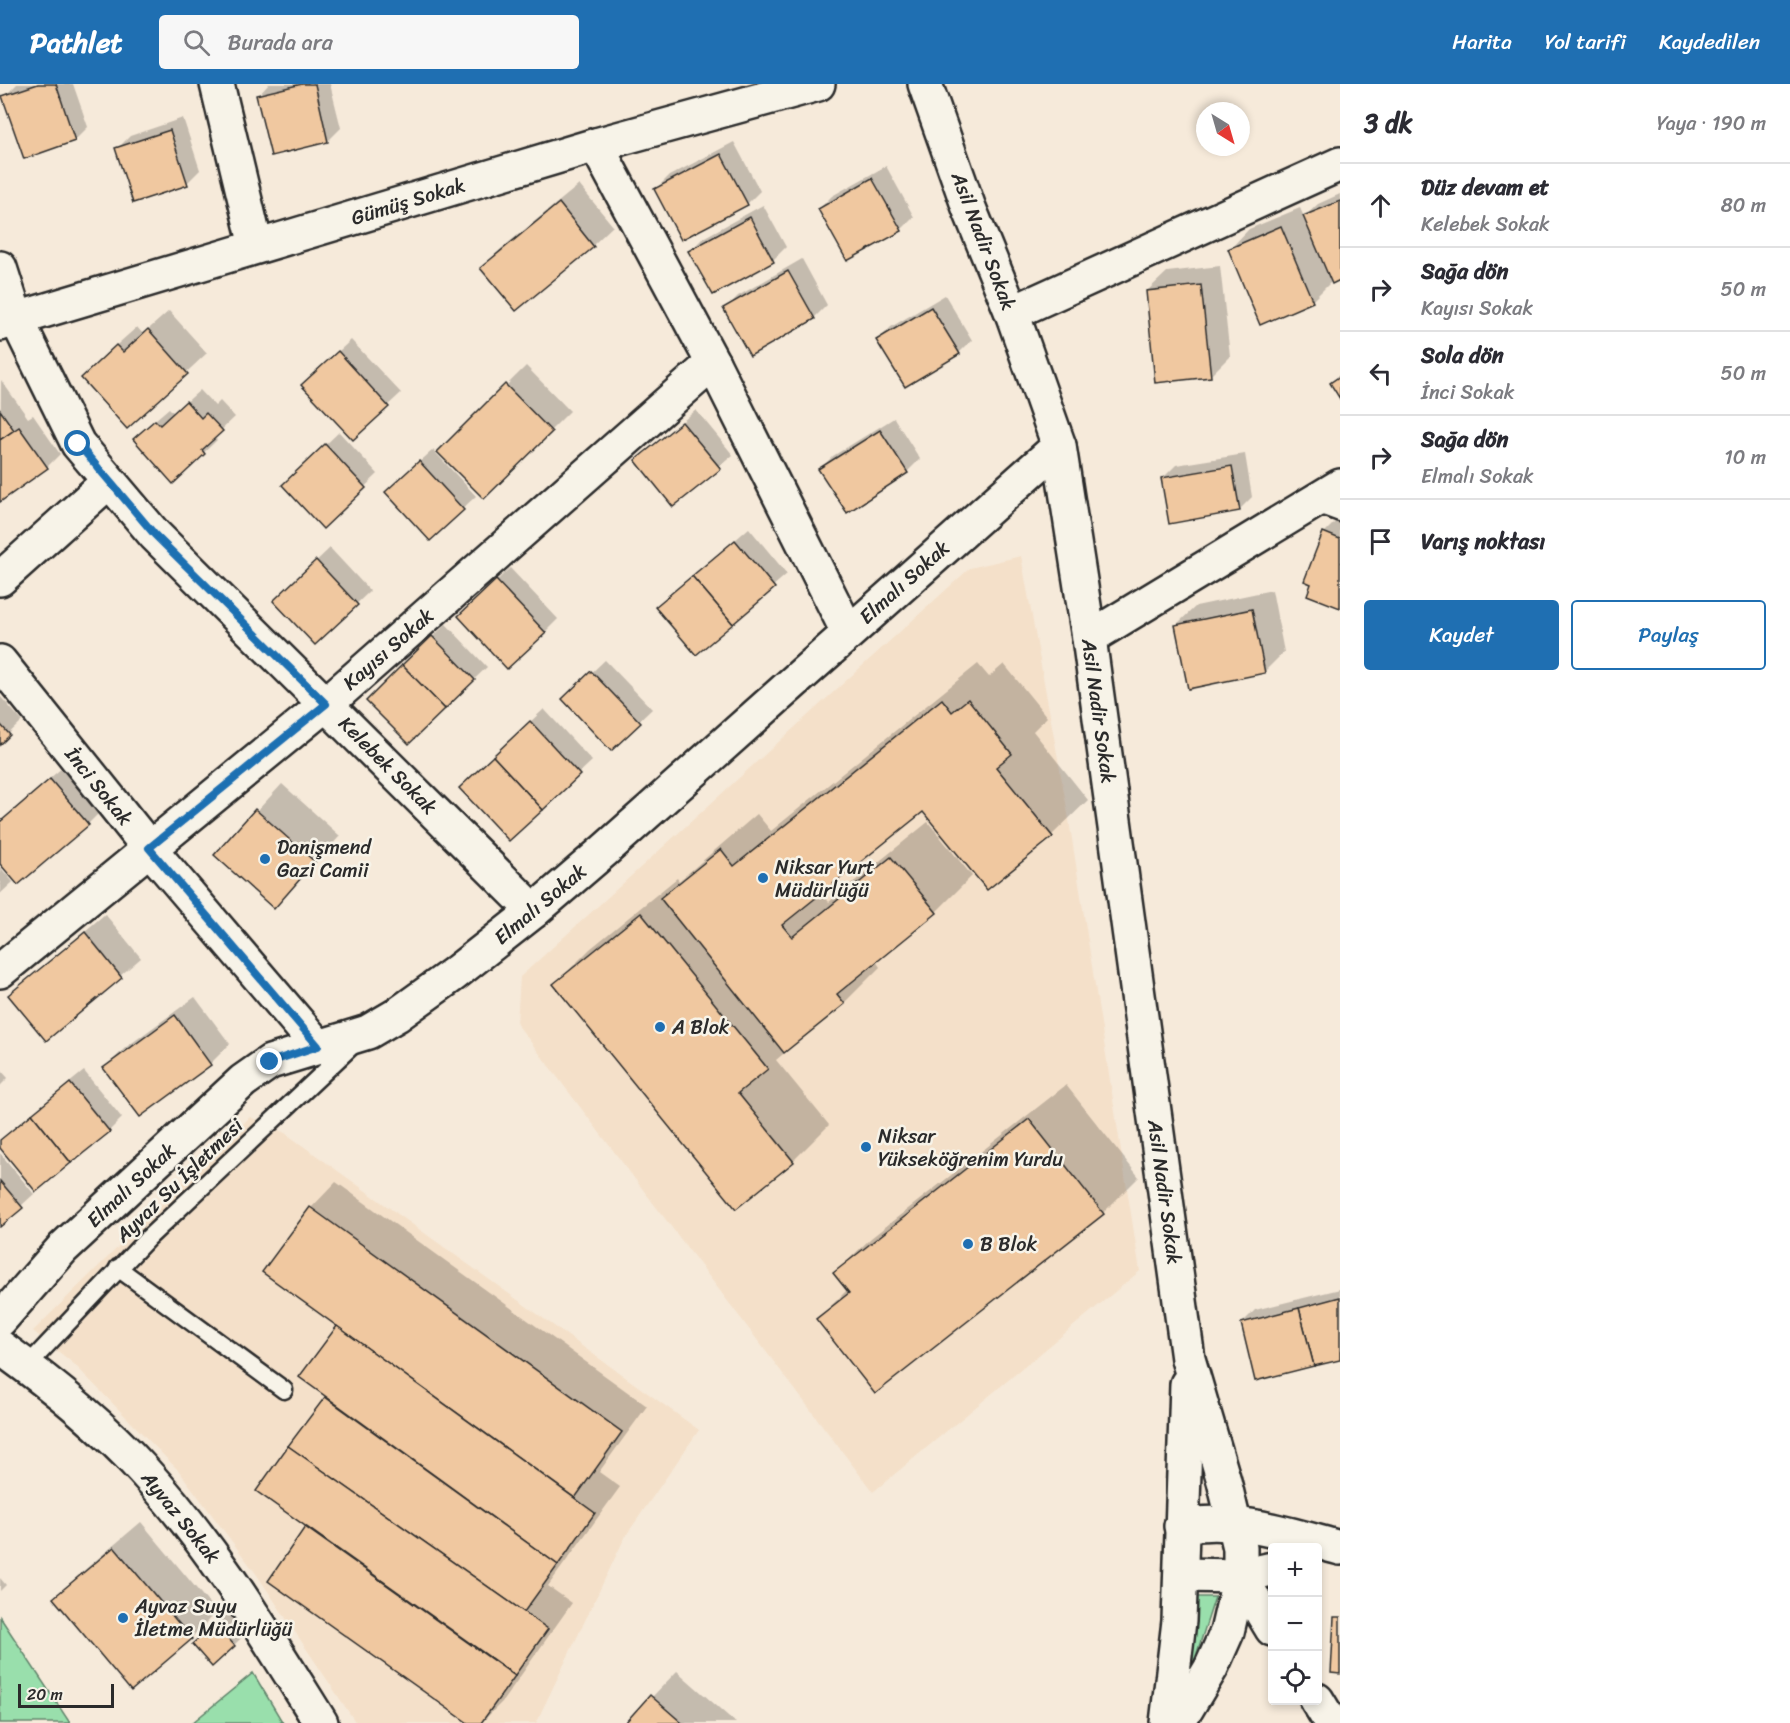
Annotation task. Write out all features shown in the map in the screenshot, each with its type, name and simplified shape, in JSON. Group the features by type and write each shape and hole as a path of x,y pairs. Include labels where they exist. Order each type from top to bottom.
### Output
{"street":[{"path":"217,84 256,246"},
{"name":"Gümüş Sokak","path":"8,321 596,145 818,84"},
{"name":"Asil Nadir Sokak","path":"925,84 969,208 1012,313 1059,446 1089,638 1188,1359 1235,1522 1240,1548 1240,1576 1227,1632 1215,1659 1178,1723"},
{"path":"596,145 713,363 848,632"},
{"path":"1012,313 1340,164"},
{"name":"Kelebek Sokak","path":"0,268 8,321 78,444 108,482 155,535 534,911"},
{"name":"Kayısı Sokak","path":"0,970 326,704 713,363"},
{"name":"Elmalı Sokak","path":"0,1320 63,1248 243,1081 270,1062 368,1032 454,974 534,911 1059,446"},
{"path":"0,579 108,482"},
{"path":"1089,638 1331,501"},
{"name":"İnci Sokak","path":"0,662 149,848 318,1046"},
{"name":"Ayvaz Sokak","path":"0,1347 46,1381 141,1468 218,1562 321,1723"},
{"name":"Asil Nadir Sokak","path":"1167,1723 1181,1575 1188,1359"},
{"path":"1181,1526 1208,1521 1235,1522 1340,1550"},
{"path":"1322,1556 1340,1550"},
{"path":"1181,1575 1240,1576 1268,1570"},
{"path":"1240,1576 1268,1622"},
{"path":"1319,1705 1330,1723"}],"lane":[{"name":"Ayvaz Su İşletmesi","path":"27,1366 118,1268 227,1161 368,1032"},
{"path":"118,1268 284,1390"}],"shaded area":[{"name":"Niksar Yükseköğrenim Yurdu","path":"1021,556 1068,814 1140,1271 873,1492 517,1024 520,977 970,568"},
{"path":"250,1117 285,1133 699,1430 625,1537 536,1723 356,1723 257,1575 179,1471 74,1364 33,1331"}],"green space":[{"path":"1197,1597 1215,1597 1186,1687"},
{"path":"0,1617 70,1723 0,1723"},
{"path":"253,1673 283,1723 192,1723"}],"building":[{"path":"38,84 56,84 75,141 24,159 2,96"},
{"path":"302,84 315,84 328,142 271,156 256,95"},
{"path":"170,130 188,185 133,203 115,148"},
{"path":"721,154 748,205 681,240 654,189"},
{"path":"872,178 902,231 847,261 818,209"},
{"path":"1340,201 1340,280 1332,284 1303,216"},
{"path":"559,203 594,247 516,311 480,268"},
{"path":"750,217 774,262 713,295 688,251"},
{"path":"1281,226 1313,302 1260,325 1228,249"},
{"path":"788,271 815,319 750,356 723,308"},
{"path":"1201,285 1211,377 1155,383 1146,291"},
{"path":"931,307 960,354 905,387 876,340"},
{"path":"148,329 188,374 127,429 81,378 116,345 123,352"},
{"path":"338,351 389,407 353,440 301,385"},
{"path":"1340,376 1340,399 1330,383"},
{"path":"505,384 552,432 484,499 437,452"},
{"path":"186,401 201,418 206,413 223,431 202,450 205,454 173,484 133,439 155,420 160,425"},
{"path":"0,410 14,430 0,440"},
{"path":"682,422 721,469 673,507 635,460"},
{"path":"19,427 48,468 0,502 0,440"},
{"path":"880,430 908,473 847,513 818,469"},
{"path":"325,444 366,488 323,529 282,485"},
{"path":"419,461 464,510 430,541 385,492"},
{"path":"1232,466 1240,511 1169,524 1161,478"},
{"path":"1323,532 1340,539 1340,608 1307,595 1311,584 1304,581"},
{"path":"735,540 775,588 733,624 692,576"},
{"path":"316,560 358,605 315,645 273,601"},
{"path":"692,576 733,624 696,655 655,607"},
{"path":"496,580 546,633 507,669 458,616"},
{"path":"1252,609 1265,673 1188,689 1175,625"},
{"path":"432,636 475,680 445,709 402,665"},
{"path":"402,665 445,709 409,744 366,701"},
{"path":"591,671 641,723 611,751 562,699"},
{"name":"Niksar Yurt Müdürlüğü","path":"942,699 952,712 968,699 1012,754 996,767 1053,837 987,890 923,812 782,925 792,937 891,857 937,913 837,994 845,1004 784,1053 660,898 721,849 734,866"},
{"path":"530,721 580,775 543,810 493,756"},
{"path":"0,724 10,735 0,745"},
{"path":"493,756 543,810 509,841 459,788"},
{"path":"50,779 89,825 18,885 0,864 0,822"},
{"name":"Danişmend Gazi Camii","path":"255,809 315,862 274,909 214,855"},
{"name":"A Blok","path":"641,913 768,1069 738,1093 794,1162 736,1209 553,984"},
{"path":"85,932 122,978 46,1041 8,995"},
{"path":"175,1015 211,1065 140,1117 103,1068"},
{"path":"70,1083 110,1132 71,1163 32,1114"},
{"path":"32,1114 71,1163 36,1192 0,1148 0,1140"},
{"name":"B Blok","path":"1029,1119 1104,1214 875,1394 816,1319 849,1293 833,1273"},
{"path":"0,1181 23,1208 0,1227"},
{"path":"310,1207 622,1432 575,1498 262,1272"},
{"path":"1340,1297 1340,1360 1314,1366 1299,1308"},
{"path":"1299,1308 1314,1366 1255,1381 1241,1323"},
{"path":"337,1326 595,1513 558,1565 299,1377"},
{"path":"325,1397 558,1565 524,1612 288,1446"},
{"path":"288,1446 548,1629 515,1675 256,1491"},
{"path":"305,1527 515,1676 481,1723 468,1723 268,1581"},
{"name":"Ayvaz Suyu İletme Müdürlüğü","path":"114,1547 192,1639 131,1691 53,1598"},
{"path":"1334,1617 1340,1617 1340,1674 1331,1673"},
{"path":"215,1624 235,1646 212,1667 192,1644"},
{"path":"650,1695 682,1723 625,1723"}],"place":[{"name":"Danişmend Gazi Camii","path":"265,859"},
{"name":"Niksar Yurt Müdürlüğü","path":"763,878"},
{"name":"A Blok","path":"660,1027"},
{"name":"Niksar Yükseköğrenim Yurdu","path":"866,1147"},
{"name":"B Blok","path":"968,1244"},
{"name":"Ayvaz Suyu İletme Müdürlüğü","path":"123,1618"}],"route":[{"path":"78,444 155,535 326,704 149,848 318,1046 270,1062"}]}
